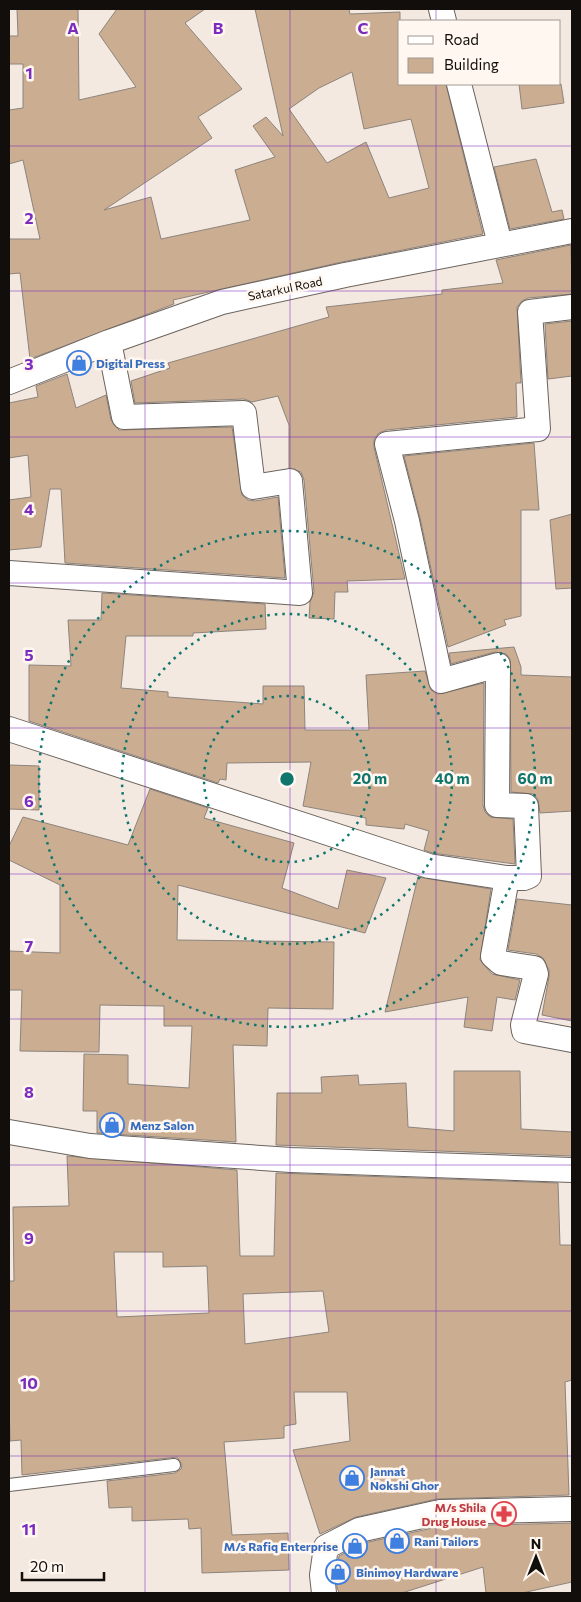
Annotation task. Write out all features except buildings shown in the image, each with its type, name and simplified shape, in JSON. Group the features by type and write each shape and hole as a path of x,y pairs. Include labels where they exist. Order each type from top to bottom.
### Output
{"street":[{"path":"459,85 500,244"},
{"name":"Satarkul Road","path":"9,382 109,342 222,302 500,244 572,231"},
{"path":"9,729 404,859 429,866 507,878 524,878 529,876 526,806 498,805 498,664 442,681 407,521 387,444 538,429 530,312 572,307"},
{"path":"9,573 300,593 290,481 253,487 244,413 124,417 109,342"},
{"path":"507,878 493,956 501,963 534,968 536,974 523,1025 524,1031 572,1040"},
{"path":"9,1132 90,1146 282,1159 572,1170"},
{"path":"324,1593 322,1575 326,1547 359,1530 440,1512 572,1509"}],"lane":[{"path":"9,1485 174,1465"}],"place":[{"name":"Digital Press","path":"79,363"},
{"name":"Menz Salon","path":"112,1125"},
{"name":"Jannat Nokshi Ghor","path":"352,1478"},
{"name":"M/s Shila Drug House","path":"504,1514"},
{"name":"Rani Tailors","path":"397,1541"},
{"name":"M/s Rafiq Enterprise","path":"355,1546"},
{"name":"Binimoy Hardware","path":"338,1572"}]}
